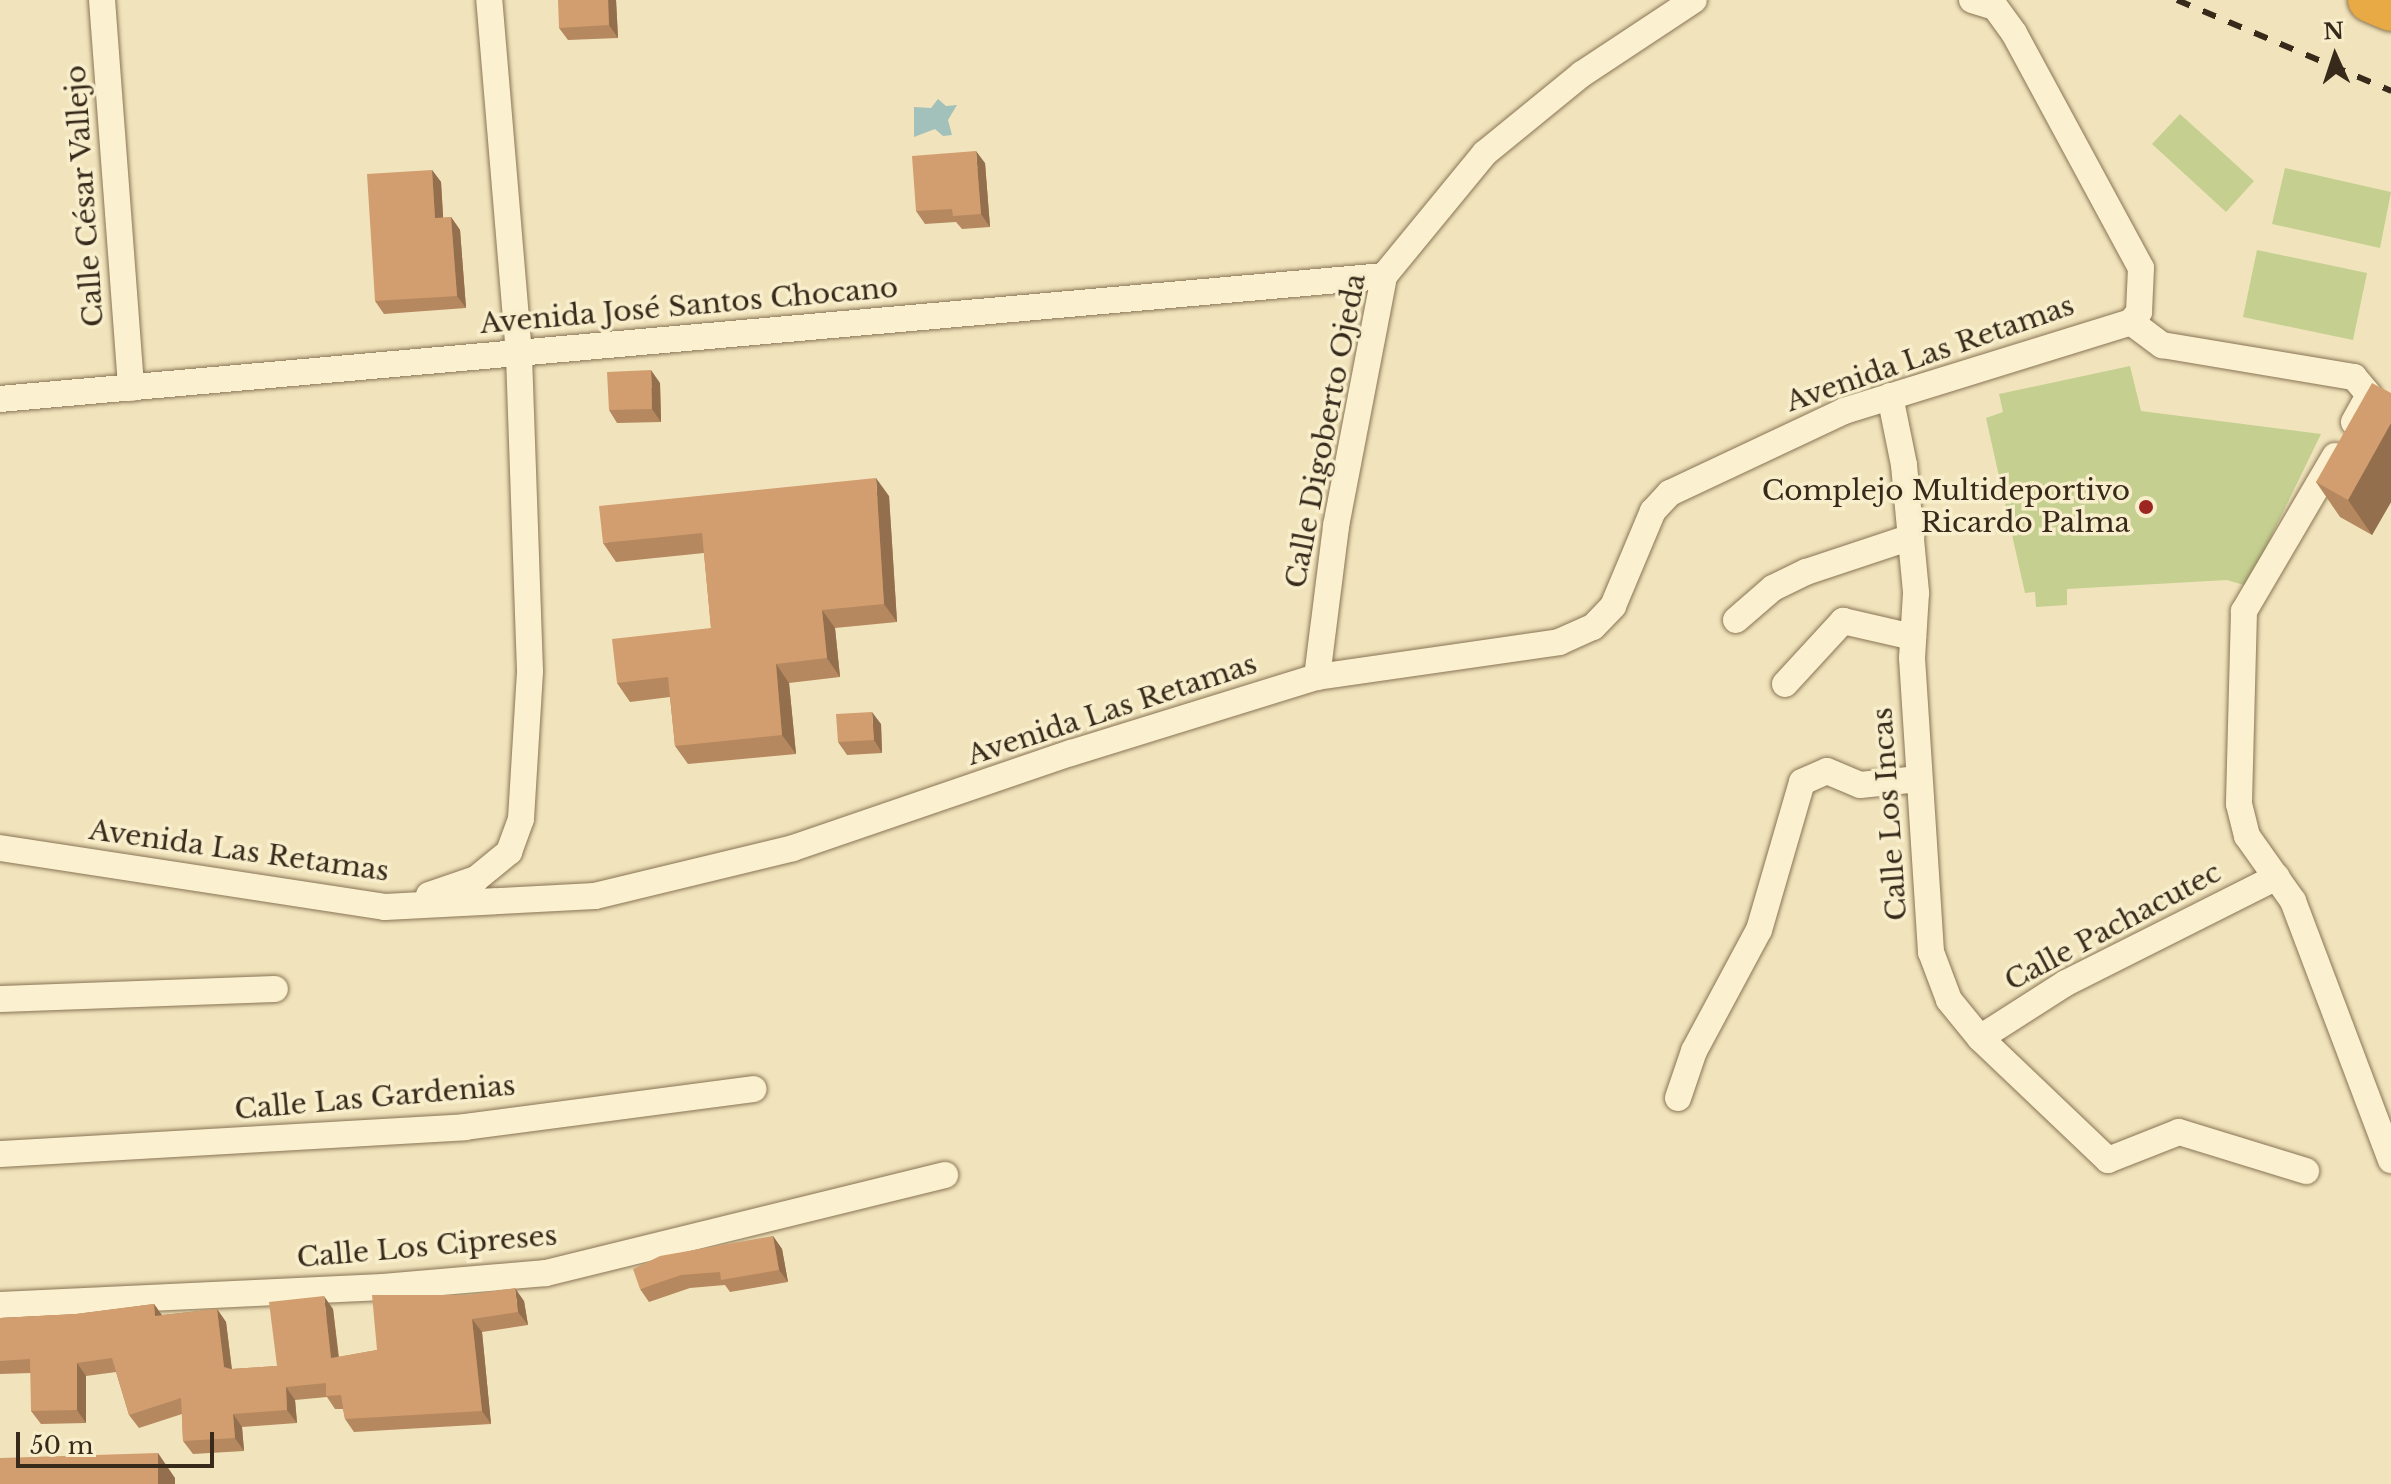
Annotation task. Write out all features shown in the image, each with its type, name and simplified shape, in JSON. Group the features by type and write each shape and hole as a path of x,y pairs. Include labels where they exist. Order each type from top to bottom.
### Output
{"highway":[{"path":"2370,0 2391,9"}],"street":[{"name":"Calle César Vallejo","path":"102,0 131,388"},
{"path":"385,907 476,879 509,852 521,819 530,671 519,354 489,0"},
{"name":"Calle Digoberto Ojeda","path":"1317,677 1336,526 1384,276 1485,153 1582,74 1694,0"},
{"path":"1972,0 1995,7 2014,33 2141,268 2135,317 2162,345 2354,377 2369,395 2240,626 2239,804 2247,836 2277,877 2316,957 2391,1160"},
{"name":"Avenida José Santos Chocano","path":"0,399 1384,276"},
{"name":"Avenida Las Retamas","path":"0,848 385,907 595,896 777,852 1317,677 1489,655 1559,642 1593,627 1613,606 1653,511 1670,493 1844,411 2135,317"},
{"name":"Calle Los Incas","path":"1890,396 1916,593 1913,637 1931,952 1949,1000 1980,1038 2108,1160 2179,1132 2306,1171"},
{"path":"1736,620 1773,588 1806,572 1911,537"},
{"path":"1785,684 1843,621 1913,637"},
{"path":"1678,1098 1694,1051 1759,930 1802,782 1827,771 1860,785 1919,779"},
{"name":"Calle Pachacutec","path":"1980,1038 2066,983 2277,877"},
{"path":"0,999 275,989"},
{"name":"Calle Las Gardenias","path":"0,1154 465,1127 754,1089"},
{"name":"Calle Los Cipreses","path":"0,1305 383,1287 546,1273 945,1175"}],"green space":[{"path":"2180,114 2254,181 2226,212 2152,144"},
{"path":"2285,168 2391,192 2380,248 2272,224"},
{"path":"2257,250 2367,273 2353,340 2243,317"},
{"name":"Complejo Multideportivo Ricardo Palma","path":"2130,366 2141,411 2321,434 2247,586 2227,580 2067,589 2067,605 2036,607 2035,592 2025,593 1986,418 2003,412 1999,394"}],"water":[{"path":"938,99 946,106 957,105 948,120 952,135 943,136 935,129 914,137 914,107 931,108"}],"building":[{"path":"558,0 608,0 609,25 559,28"},
{"path":"976,151 981,214 953,216 952,209 916,211 912,156"},
{"path":"432,170 435,218 451,217 457,296 375,301 367,174"},
{"path":"651,370 652,409 609,410 607,372"},
{"path":"2372,383 2391,393 2391,423 2348,500 2316,482"},
{"path":"876,478 884,604 822,610 827,658 776,664 782,735 675,746 668,677 617,683 612,639 711,628 702,533 603,543 599,506"},
{"path":"872,712 874,740 838,742 836,714"},
{"path":"773,1236 779,1270 721,1280 720,1272 681,1275 640,1289 633,1269 660,1256"},
{"path":"515,1288 518,1312 472,1319 482,1411 345,1419 341,1395 326,1396 326,1383 286,1387 287,1410 233,1414 235,1438 183,1441 181,1398 129,1415 112,1358 77,1363 77,1410 31,1411 30,1359 0,1361 0,1318 76,1314 154,1304 155,1316 217,1309 224,1367 277,1366 269,1302 324,1296 331,1358 377,1350 372,1295 467,1295"},
{"path":"158,1453 158,1484 0,1484 0,1458"}],"railway":[{"path":"2177,0 2391,91"}],"place":[{"name":"Complejo Multideportivo Ricardo Palma","path":"2146,507"}]}
